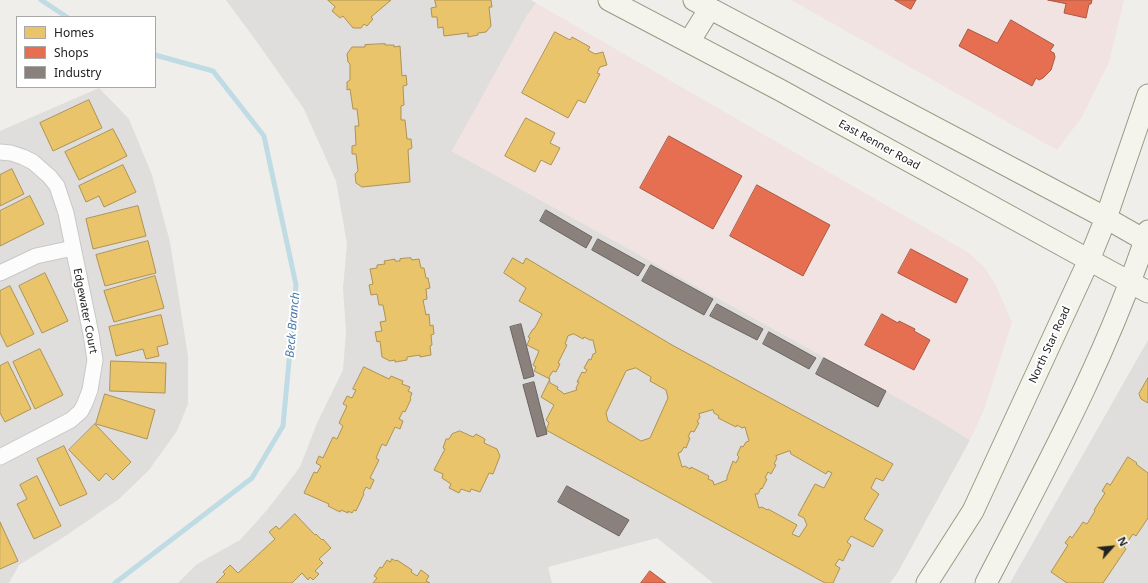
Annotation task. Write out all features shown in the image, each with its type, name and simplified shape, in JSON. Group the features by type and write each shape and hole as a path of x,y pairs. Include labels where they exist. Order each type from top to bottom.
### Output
{"main road":[{"name":"East Renner Road","path":"609,0 780,90 1139,287"},
{"path":"689,42 702,4 1106,218 1147,238 1139,287 1089,378 986,583"},
{"name":"North Star Road","path":"927,583 973,511 1089,260 1106,218 1148,95"}],"street":[{"name":"Edgewater Court","path":"0,152 11,153 33,162 50,177 57,186 66,213 92,334 94,360 90,390 81,412 71,420 0,457"},
{"path":"0,273 36,256 73,248"}],"shaded area":[{"path":"226,0 531,0 536,3 452,151 938,420 970,440 898,572 890,583 713,583 657,538 548,567 552,583 178,583 197,564 240,540 267,510 300,467 317,423 343,370 346,332 343,288 347,244 336,181 304,109"},
{"path":"791,0 1124,0 1109,62 1082,117 1057,150"},
{"path":"536,3 969,253 985,268 995,284 1012,322 984,410 970,440 938,420 452,151 527,15"},
{"path":"99,88 129,119 152,175 170,242 188,356 188,404 177,431 149,470 119,499 67,535 19,565 9,583 0,583 0,131"},
{"path":"1148,340 1148,583 1010,583"}],"building: Homes":[{"path":"328,0 391,0 371,17 373,19 367,26 364,24 361,28 353,28 343,16 340,18 332,11 335,7"},
{"path":"435,0 491,0 492,7 489,7 491,26 486,32 478,33 478,35 468,37 468,33 444,36 443,27 438,28 437,17 432,17 431,8 436,7"},
{"path":"555,32 570,40 572,37 590,47 588,50 595,54 603,52 607,65 600,67 597,73 600,74 585,103 578,100 568,118 522,93"},
{"path":"385,44 394,45 394,47 400,46 402,76 406,75 407,85 403,86 404,105 401,106 401,120 405,120 407,139 411,139 412,148 408,150 410,182 362,187 356,183 355,174 358,171 356,154 352,154 352,146 356,145 355,126 359,126 357,109 353,109 350,89 347,90 347,82 350,80 350,64 348,62 347,54 352,47"},
{"path":"89,100 102,128 53,151 40,123"},
{"path":"526,118 555,133 550,143 560,148 551,165 541,160 535,172 505,156"},
{"path":"113,129 127,156 79,180 65,152"},
{"path":"123,165 136,192 104,207 99,196 86,202 79,186"},
{"path":"12,169 24,194 0,206 0,175"},
{"path":"30,196 44,224 0,246 0,211"},
{"path":"138,206 146,236 93,249 86,219"},
{"path":"148,241 156,273 105,286 96,255"},
{"path":"411,258 412,260 419,259 421,268 424,268 426,278 428,278 430,288 426,289 427,299 423,300 426,315 429,314 430,326 433,325 434,334 431,335 432,345 430,346 431,355 407,357 407,360 395,362 395,360 390,361 382,357 380,341 377,342 375,332 382,331 380,322 386,321 383,305 379,305 377,294 371,295 369,285 373,284 370,269 377,268 377,265 385,264 384,261 395,259 395,261 400,261 400,259"},
{"path":"513,258 523,264 526,258 672,345 893,464 883,481 876,478 871,488 879,494 864,519 883,530 873,547 851,536 847,542 851,545 843,561 839,559 835,565 840,568 833,583 825,583 546,430 549,423 546,420 554,405 541,397 550,380 550,383 558,387 557,389 564,394 577,390 576,388 579,382 577,382 582,372 585,373 587,370 584,368 589,359 591,360 593,354 596,353 593,340 584,337 583,339 574,334 568,336 565,344 567,345 558,363 560,364 556,372 553,371 549,379 534,371 536,367 533,365 539,351 527,345 530,338 528,337 542,314 519,301 526,288 504,273","holes":["636,368 651,377 650,381 666,390 668,398 650,438 641,441 608,421 606,413 626,371","713,410 714,413 719,416 718,418 736,427 737,425 742,428 745,427 749,441 746,442 743,447 741,446 737,455 739,457 736,463 733,461 727,480 714,485 713,481 708,479 709,476 691,467 690,469 685,466 682,467 678,453 681,452 684,447 686,448 691,431 694,432 699,423 697,422 700,417 699,414","790,451 791,454 826,474 828,471 832,473 824,488 815,484 798,515 804,518 807,525 799,537 792,534 797,525 768,509 767,510 762,507 759,508 755,494 758,494 761,488 762,489 767,479 765,478 768,472 771,474 776,465 774,464 777,458 776,456"]},
{"path":"45,273 68,321 42,333 19,286"},
{"path":"155,276 164,308 114,322 104,291"},
{"path":"10,286 34,334 7,347 0,333 0,291"},
{"path":"161,315 168,344 157,347 159,356 146,359 143,349 116,356 109,327"},
{"path":"40,349 63,395 35,409 13,362"},
{"path":"111,361 166,363 165,393 110,391"},
{"path":"8,362 31,409 5,422 0,413 0,366"},
{"path":"364,367 389,379 391,376 403,381 402,384 410,387 408,391 412,393 405,412 403,411 399,419 403,421 400,429 395,427 386,446 382,444 376,458 379,460 370,478 374,480 370,489 366,487 356,511 354,510 352,513 348,511 348,513 341,510 340,512 328,506 329,504 304,493 314,472 317,473 321,466 316,463 319,456 323,458 333,437 337,439 343,426 339,423 347,406 343,404 347,396 352,398 356,390 353,389"},
{"path":"1148,378 1148,403 1141,399 1139,394"},
{"path":"105,394 155,410 147,439 96,424"},
{"path":"95,424 131,462 113,480 106,473 99,481 69,450"},
{"path":"460,431 473,437 476,434 485,439 484,443 497,449 500,456 493,474 489,473 480,492 471,489 470,492 461,489 459,493 449,488 451,484 442,478 443,474 434,470 445,449 443,448 446,439 449,439 452,434"},
{"path":"64,446 87,494 60,506 37,459"},
{"path":"1128,457 1148,473 1148,518 1136,536 1133,534 1124,547 1126,549 1103,583 1067,583 1051,572 1068,545 1065,543 1070,536 1072,538 1083,522 1087,524 1105,493 1102,491 1107,483 1110,485"},
{"path":"37,476 61,526 34,539 17,504 27,499 20,485"},
{"path":"295,514 315,535 316,534 322,540 323,539 331,548 319,559 323,563 315,571 319,574 313,580 310,577 308,580 302,573 292,583 216,583 225,574 223,572 230,565 238,573 275,539 269,532 276,526 279,529"},
{"path":"0,522 18,561 0,569"},
{"path":"392,559 397,560 412,570 411,572 417,576 421,570 429,576 426,581 430,583 373,583 377,578 374,576 380,567 382,568 387,560 390,562"}],"building: Shops":[{"path":"895,0 916,0 911,9"},
{"path":"1048,0 1092,0 1091,4 1089,4 1086,18 1064,13 1066,4"},
{"path":"1011,20 1054,45 1050,51 1054,53 1055,57 1051,70 1043,78 1039,80 1036,78 1032,86 959,46 968,29 997,43"},
{"path":"669,136 742,176 713,229 640,188"},
{"path":"757,185 830,225 803,276 730,236"},
{"path":"911,249 968,279 956,303 898,273"},
{"path":"882,314 898,323 899,321 915,329 914,331 930,340 914,370 865,345"},
{"path":"650,571 666,583 641,583"}],"building: Industry":[{"path":"546,210 592,237 586,248 540,221"},
{"path":"598,239 645,265 638,276 592,250"},
{"path":"651,265 713,299 704,315 642,281"},
{"path":"717,304 763,329 757,340 710,316"},
{"path":"521,324 534,376 524,379 510,327"},
{"path":"769,332 816,358 809,369 763,344"},
{"path":"824,358 886,391 878,407 816,374"},
{"path":"534,382 547,434 537,437 523,385"},
{"path":"567,486 629,520 619,536 558,502"}],"waterway":[{"name":"Beck Branch","path":"41,0 65,16"},
{"name":"Beck Branch","path":"115,583 252,478 283,426 296,285 264,136 213,71 156,55"}]}
